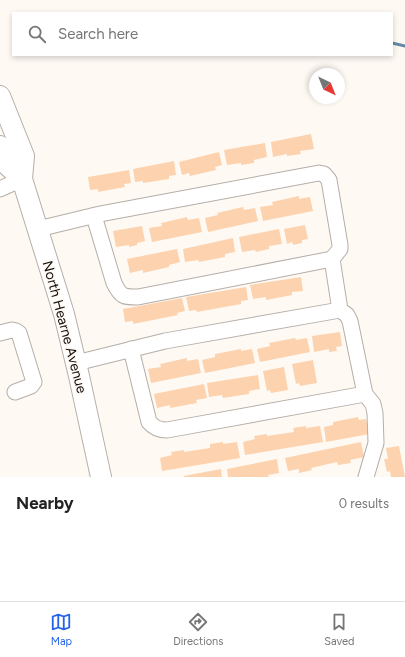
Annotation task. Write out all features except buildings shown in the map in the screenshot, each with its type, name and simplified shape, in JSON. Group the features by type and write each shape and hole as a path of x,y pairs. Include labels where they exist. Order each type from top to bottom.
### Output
{"main road":[{"name":"North Hearne Avenue","path":"0,96 24,156 22,178 64,314 101,477"},
{"path":"0,146 6,164 22,178"}],"street":[{"path":"38,229 94,216 319,173 324,174 329,180 340,249 332,259 138,297 124,297 119,293 114,283 94,216"},
{"path":"0,189 22,178"},
{"path":"332,259 340,310 347,315 350,321 365,394 373,404 375,413 376,443 366,477"},
{"path":"76,363 165,341 340,310"},
{"path":"0,333 12,330 19,333 34,382 31,386 15,392"},
{"path":"131,349 149,422 153,427 160,430 167,430 365,394"}],"waterway":[{"path":"393,43 405,46"}]}
